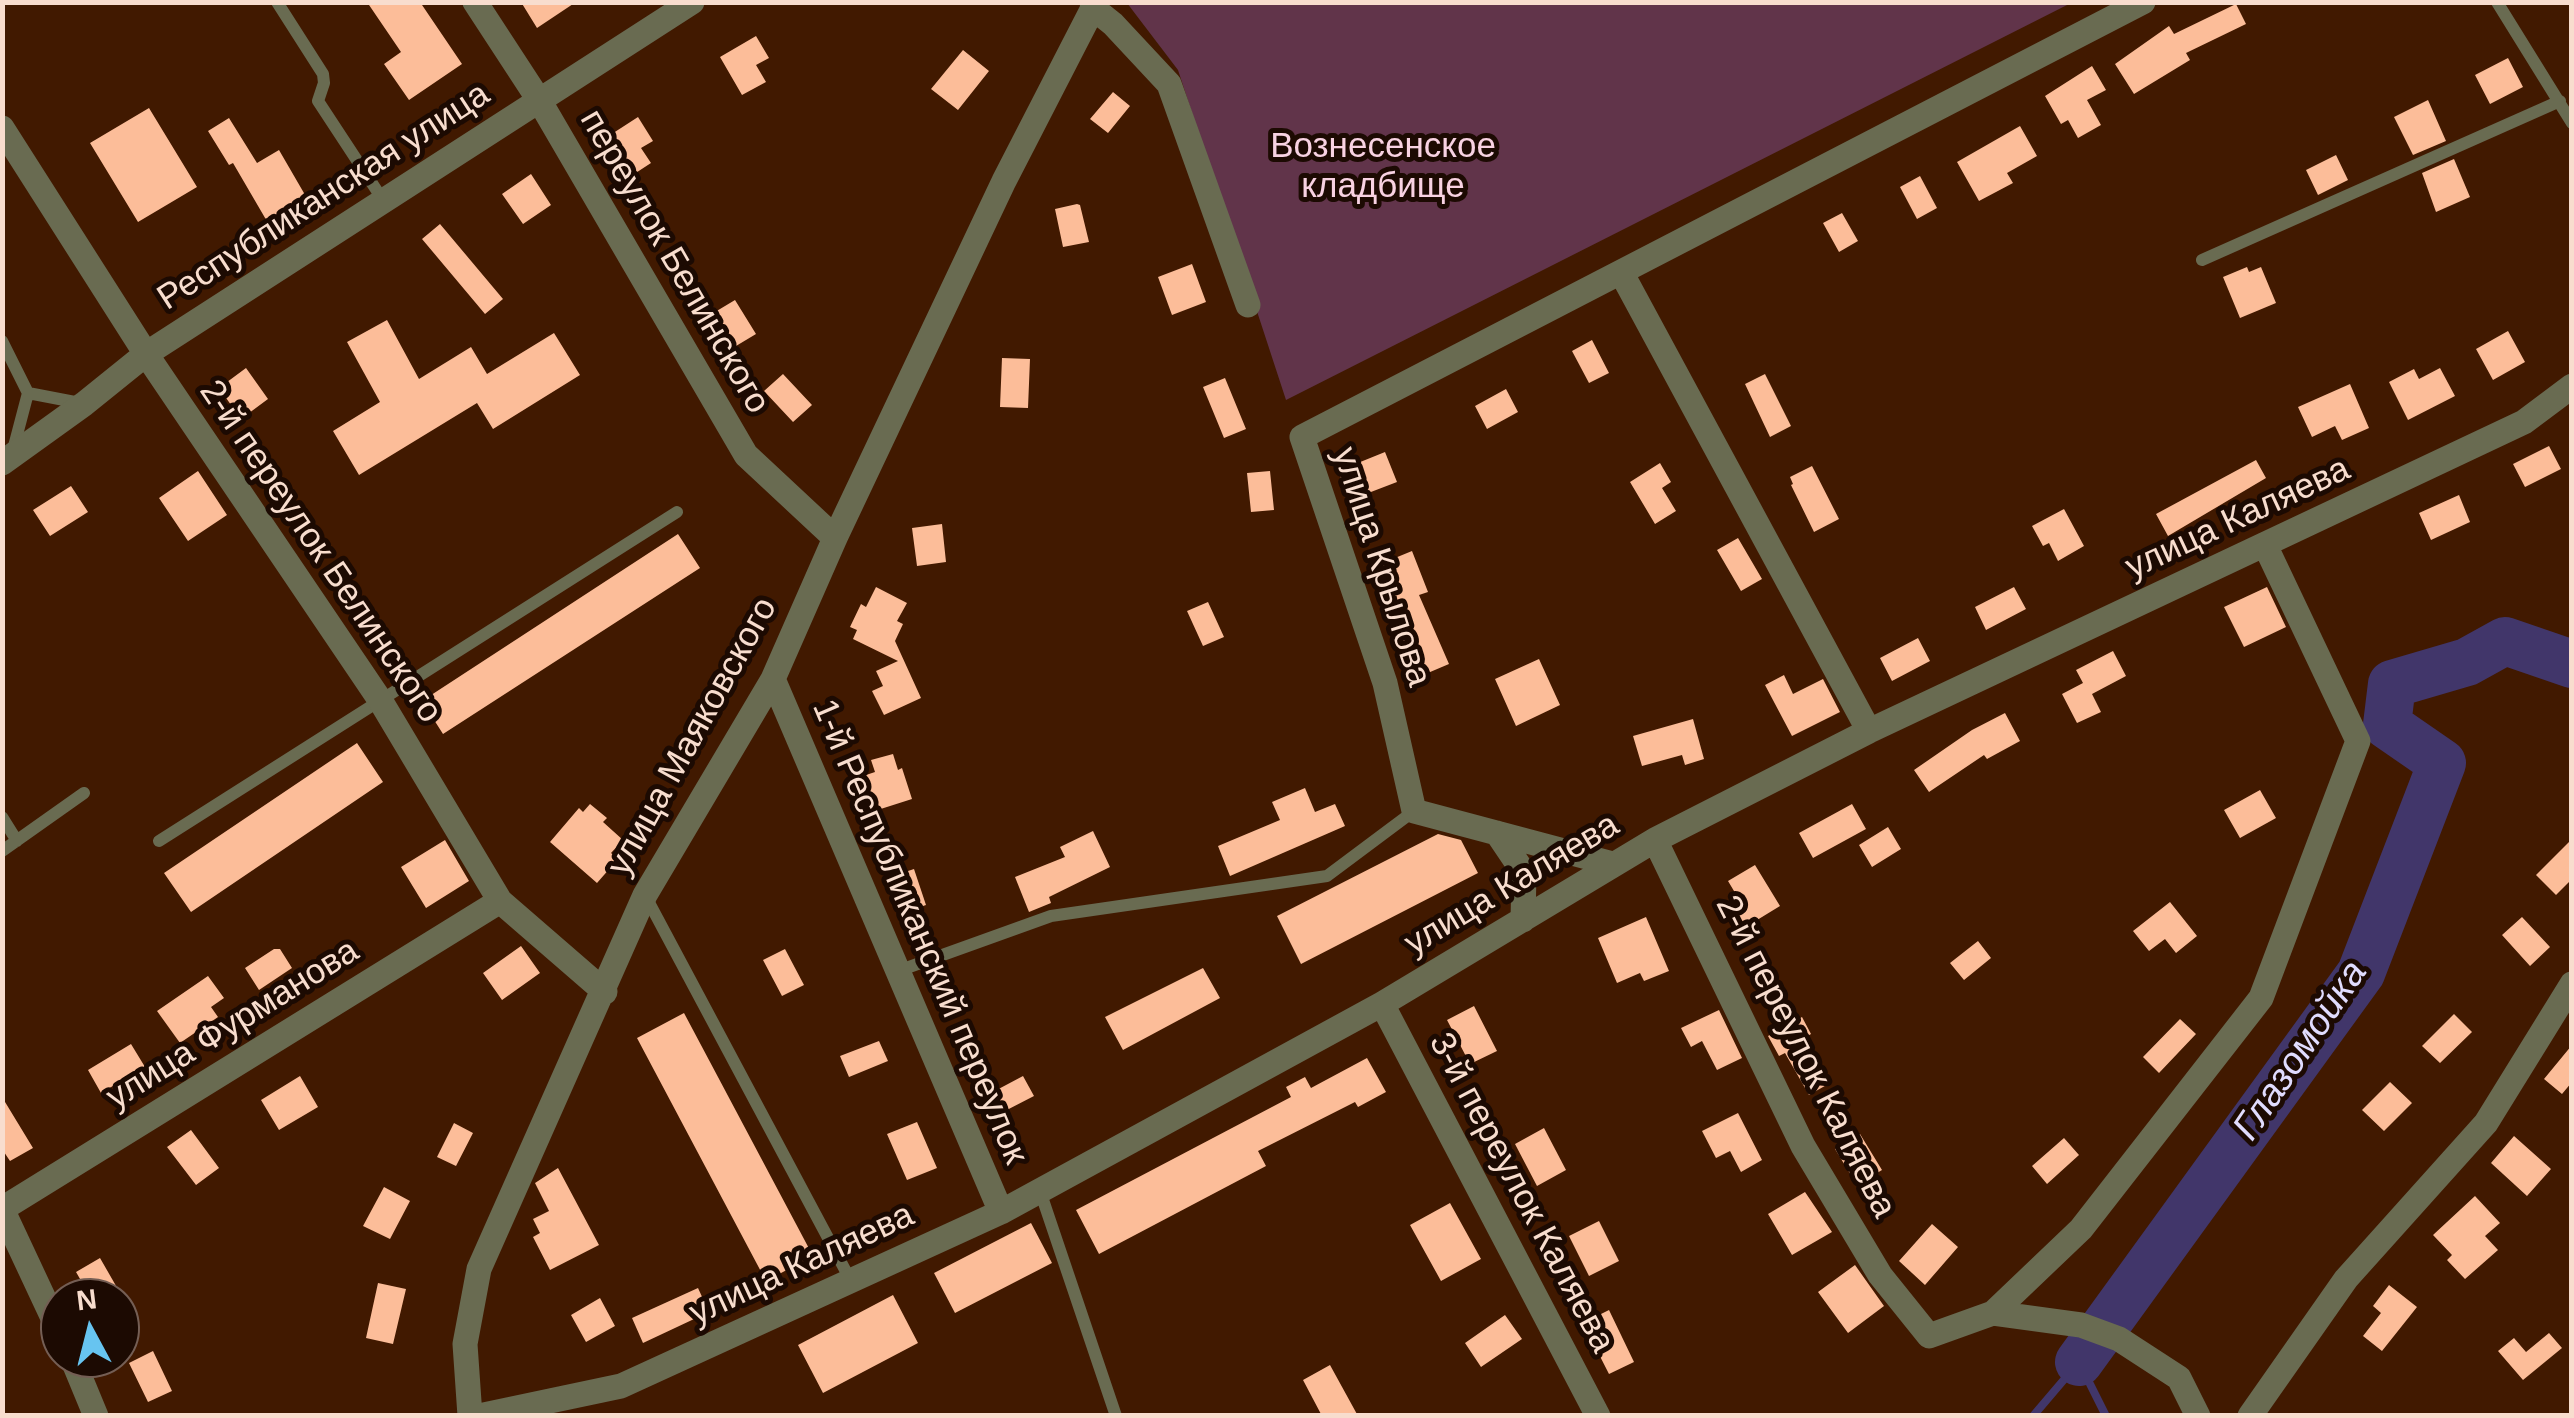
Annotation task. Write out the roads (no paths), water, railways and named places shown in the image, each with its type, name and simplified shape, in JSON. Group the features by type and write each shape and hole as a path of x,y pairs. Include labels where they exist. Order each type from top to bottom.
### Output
{"street":[{"name":"переулок Белинского","path":"475,2 539,100 746,455 835,538"},
{"name":"Республиканская улица","path":"7,460 146,354 692,2"},
{"name":"улица Крылова","path":"1414,811 1385,682 1302,437 2143,2"},
{"path":"1092,5 1169,84 1248,304"},
{"name":"улица Маяковского","path":"470,1416 464,1344 479,1270 645,894 773,679 835,538 1092,5"},
{"name":"2-й переулок Белинского","path":"2,128 146,354 380,700 500,901 604,992"},
{"path":"1622,274 1870,731"},
{"name":"улица Каляева","path":"478,1416 620,1386 1001,1212 1382,1004 1656,840 1870,731 2524,422 2572,386"},
{"name":"2-й переулок Каляева","path":"1656,840 1803,1146 1880,1274 1928,1336 1993,1313 2081,1229 2261,998 2358,741 2265,545"},
{"name":"1-й Республиканский переулок","path":"773,679 1001,1212"},
{"path":"1414,811 1612,864"},
{"path":"1497,833 1524,873 1523,920"},
{"name":"улица Фурманова","path":"3,1209 500,901"},
{"path":"2250,1416 2346,1279 2486,1123 2572,984"},
{"name":"3-й переулок Каляева","path":"1382,1004 1598,1416"},
{"path":"3,1209 40,1289"},
{"path":"1993,1313 2081,1325 2118,1338 2179,1378 2198,1416"},
{"path":"80,1378 96,1416"}],"lane":[{"path":"277,2 323,74 318,101 383,200"},
{"path":"2498,2 2572,123"},
{"path":"2202,260 2560,101"},
{"path":"2,341 28,393 7,460"},
{"path":"28,393 84,404"},
{"path":"159,841 677,512"},
{"path":"2,850 84,793"},
{"path":"898,971 1051,916 1327,876 1414,811"},
{"path":"2,817 18,841"},
{"path":"645,894 851,1280"},
{"path":"1040,1191 1116,1416"}],"waterway":[{"name":"Глазомойка","path":"2079,1362 2361,973 2442,763 2387,725 2392,684 2467,662 2505,641 2572,664"},
{"name":"Глазомойка","path":"2033,1416 2079,1362 2106,1416"}],"park label":[{"name":"Вознесенское кладбище","path":"1383,167"}]}
